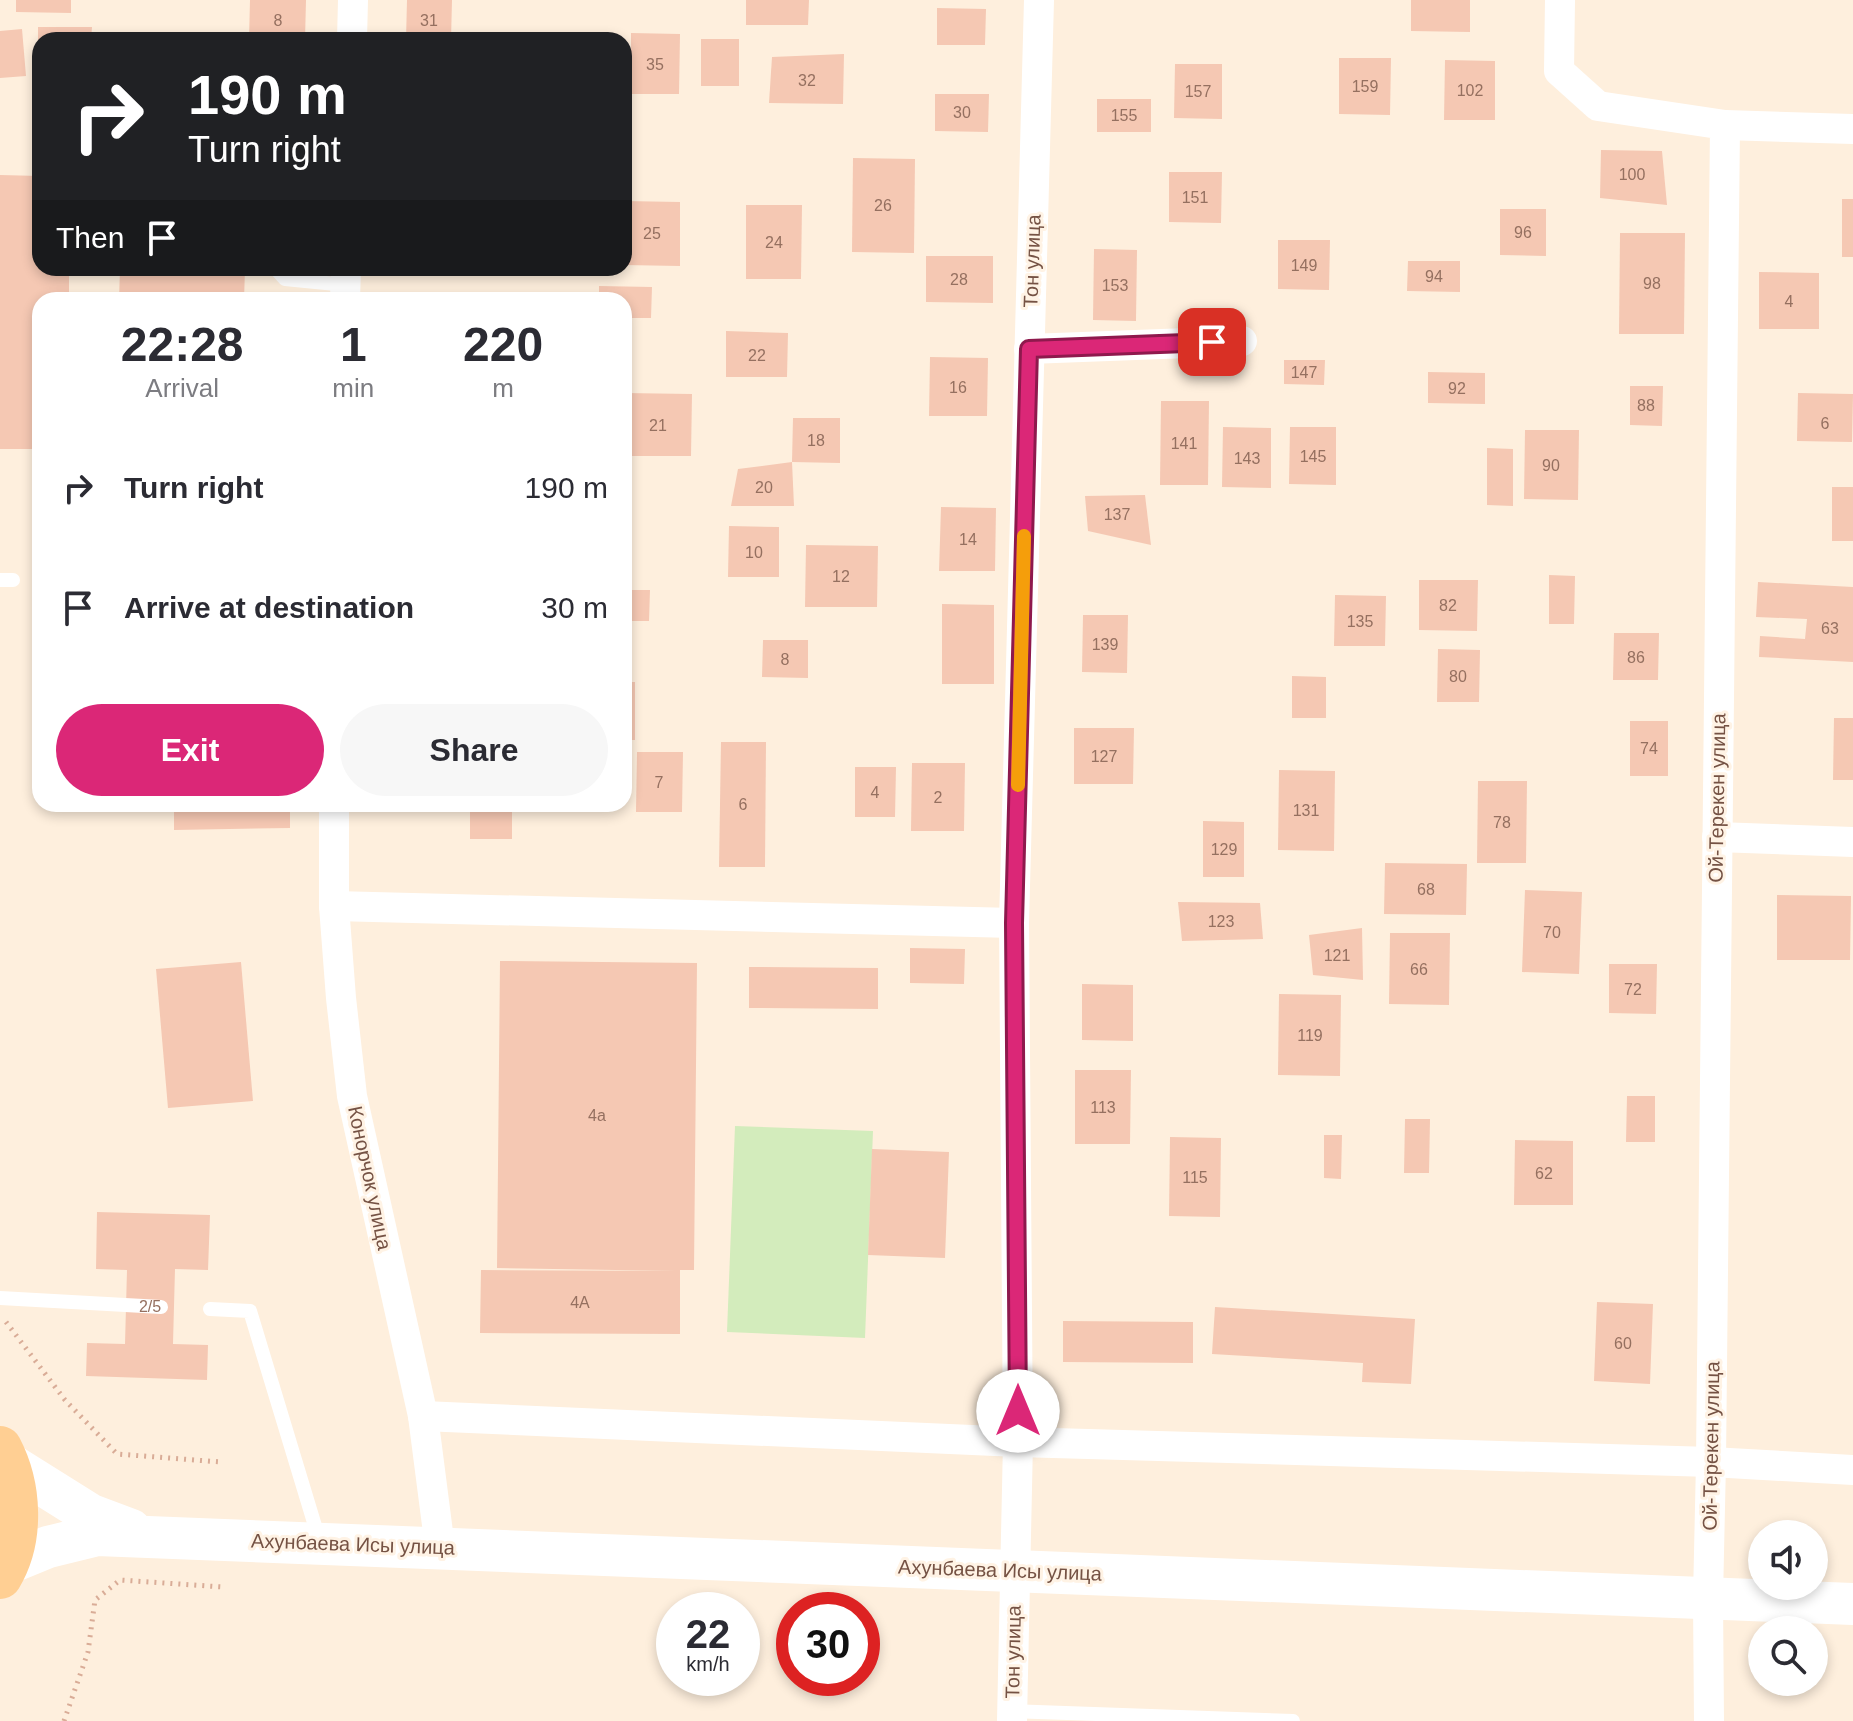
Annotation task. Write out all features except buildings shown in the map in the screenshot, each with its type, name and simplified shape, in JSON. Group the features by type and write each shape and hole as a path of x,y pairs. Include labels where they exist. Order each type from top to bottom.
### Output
{"main road":[{"name":"Ахунбаева Исы улица","path":"4,1456 91,1515 147,1536"},
{"path":"4,1456 16,1506 14,1539 4,1570"},
{"name":"Ахунбаева Исы улица","path":"4,1570 48,1547 97,1535 1853,1604"}],"street":[{"path":"352,32 353,0"},
{"name":"Тон улица","path":"1012,1716 1018,1442 1014,923 1039,0"},
{"path":"1560,0 1559,71 1598,106 1725,125 1853,129"},
{"name":"Ой-Терекен улица","path":"1709,1721 1725,125"},
{"path":"1029,349 1242,341"},
{"name":"Конорчок улица","path":"334,812 334,906 352,1096 423,1416 440,1548"},
{"path":"1717,837 1853,842"},
{"path":"334,906 1014,923"},
{"path":"423,1416 1018,1442 1711,1462 1853,1470"}],"lane":[{"path":"282,276 285,279 346,284"},
{"path":"0,1298 161,1307"},
{"path":"210,1309 250,1311 320,1544"},
{"path":"1012,1716 1293,1721"}],"path":[{"path":"0,1315 65,1400 117,1454 221,1462"},
{"path":"64,1721 88,1652 95,1600 120,1580 223,1587"}],"green space":[{"path":"735,1126 873,1131 865,1338 727,1332"}],"slow traffic":[{"path":"1018,785 1024,536"}],"route":[{"path":"1018,1411 1014,923 1029,349 1212,342"}]}
